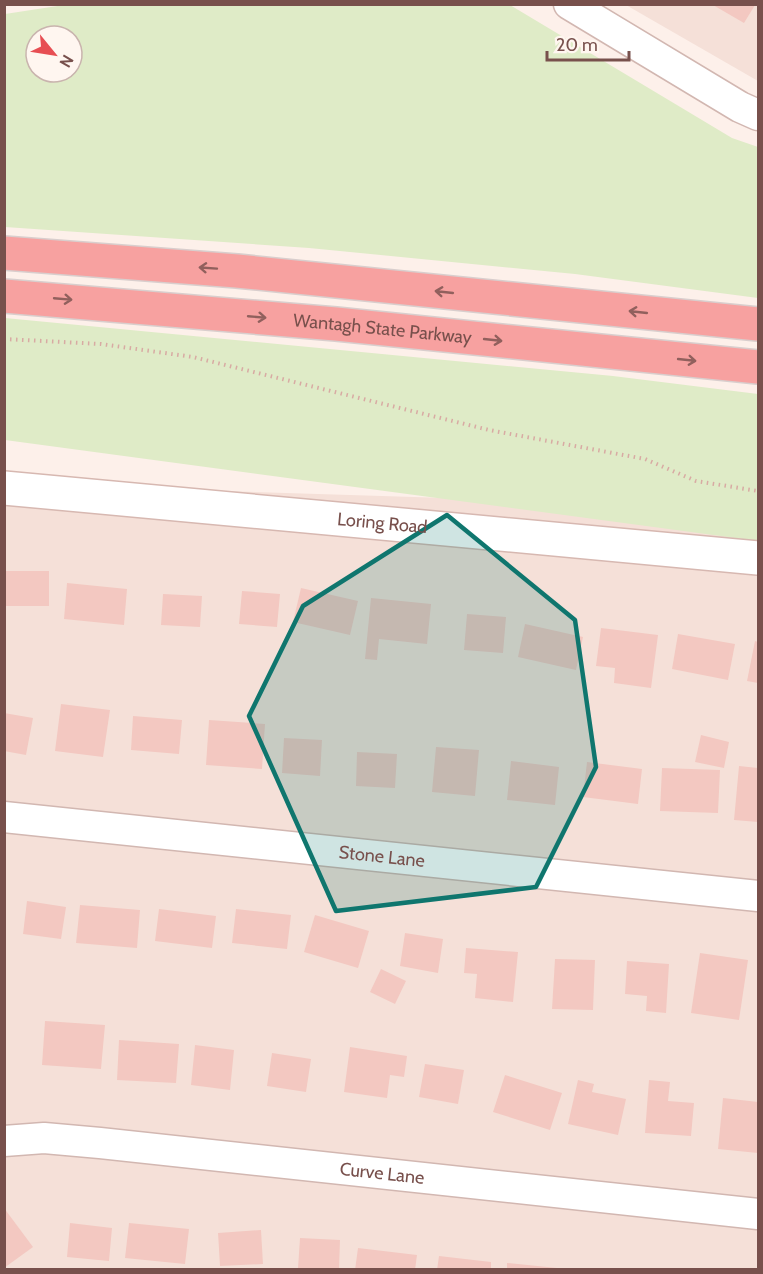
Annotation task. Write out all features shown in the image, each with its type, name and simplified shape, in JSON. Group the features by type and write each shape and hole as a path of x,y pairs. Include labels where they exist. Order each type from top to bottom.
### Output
{"highway":[{"path":"4,253 237,271 759,324"},
{"name":"Wantagh State Parkway","path":"4,296 336,324 759,367"}],"street":[{"path":"569,4 599,12 740,107 759,115"},
{"name":"Loring Road","path":"4,488 759,558"},
{"name":"Stone Lane","path":"4,817 759,896"},
{"name":"Curve Lane","path":"4,1141 44,1138 100,1143 759,1214"}],"path":[{"path":"4,339 100,344 193,357 489,430 624,454 645,459 696,481 759,491"}],"highlighted area":[{"path":"447,515 575,620 596,767 536,887 336,911 249,716 303,606"}],"shaded area":[{"path":"626,5 758,5 758,81"},
{"path":"4,484 758,508 758,1269 5,1269"}],"green space":[{"path":"64,5 510,5 732,138 758,147 758,298 575,274 309,248 5,227 5,14"},
{"path":"5,318 613,376 758,394 758,541 5,440"}],"building":[{"path":"713,5 755,5 744,23"},
{"path":"4,571 49,571 49,606 4,606"},
{"path":"67,583 127,589 124,625 64,619"},
{"path":"301,588 358,601 350,635 293,622"},
{"path":"242,591 280,594 277,627 239,624"},
{"path":"163,594 202,596 200,627 161,625"},
{"path":"371,598 431,604 427,644 379,639 377,660 365,659"},
{"path":"467,614 506,617 503,653 464,650"},
{"path":"525,624 583,637 576,670 518,657"},
{"path":"601,628 658,635 651,688 614,683 615,668 596,666"},
{"path":"678,634 735,644 728,680 672,669"},
{"path":"755,641 758,642 758,683 747,681"},
{"path":"61,704 110,710 103,757 55,751"},
{"path":"4,713 33,718 26,755 4,751"},
{"path":"133,716 182,720 179,754 131,750"},
{"path":"209,720 265,724 262,769 206,765"},
{"path":"701,735 729,742 724,768 695,762"},
{"path":"284,738 322,740 320,776 282,773"},
{"path":"436,747 479,750 475,796 432,792"},
{"path":"357,752 397,754 395,788 356,786"},
{"path":"511,761 559,767 555,805 507,800"},
{"path":"587,762 642,769 638,804 583,797"},
{"path":"739,766 758,768 758,822 734,820"},
{"path":"662,768 720,770 718,813 660,811"},
{"path":"27,901 66,907 61,939 23,934"},
{"path":"80,905 140,910 137,948 76,943"},
{"path":"159,909 216,916 212,948 155,941"},
{"path":"236,909 291,915 287,949 232,943"},
{"path":"315,915 369,931 358,968 304,952"},
{"path":"405,933 443,939 438,973 400,966"},
{"path":"466,948 518,952 513,1002 475,998 477,974 464,973"},
{"path":"700,953 748,960 739,1020 691,1013"},
{"path":"555,959 595,960 593,1010 552,1009"},
{"path":"627,961 669,964 666,1013 646,1011 647,996 625,994"},
{"path":"381,969 406,981 395,1004 370,992"},
{"path":"45,1021 105,1025 101,1069 42,1065"},
{"path":"119,1040 179,1044 176,1083 117,1080"},
{"path":"195,1045 234,1050 230,1090 191,1085"},
{"path":"350,1047 407,1056 404,1077 390,1075 387,1098 344,1092"},
{"path":"272,1053 311,1059 306,1092 267,1086"},
{"path":"425,1064 464,1070 458,1104 419,1097"},
{"path":"505,1075 562,1093 550,1130 493,1112"},
{"path":"578,1080 594,1084 592,1092 626,1099 618,1135 568,1124"},
{"path":"649,1080 670,1082 668,1101 694,1103 691,1136 645,1133"},
{"path":"723,1098 758,1102 758,1153 718,1149"},
{"path":"4,1208 33,1247 4,1268"},
{"path":"70,1223 112,1228 109,1261 67,1257"},
{"path":"129,1223 189,1229 185,1264 125,1258"},
{"path":"261,1230 263,1264 220,1266 218,1233"},
{"path":"300,1238 340,1240 339,1270 298,1268"},
{"path":"358,1248 417,1255 415,1270 355,1270"},
{"path":"439,1256 491,1262 491,1270 437,1270"},
{"path":"507,1263 557,1268 556,1270 507,1270"}]}
